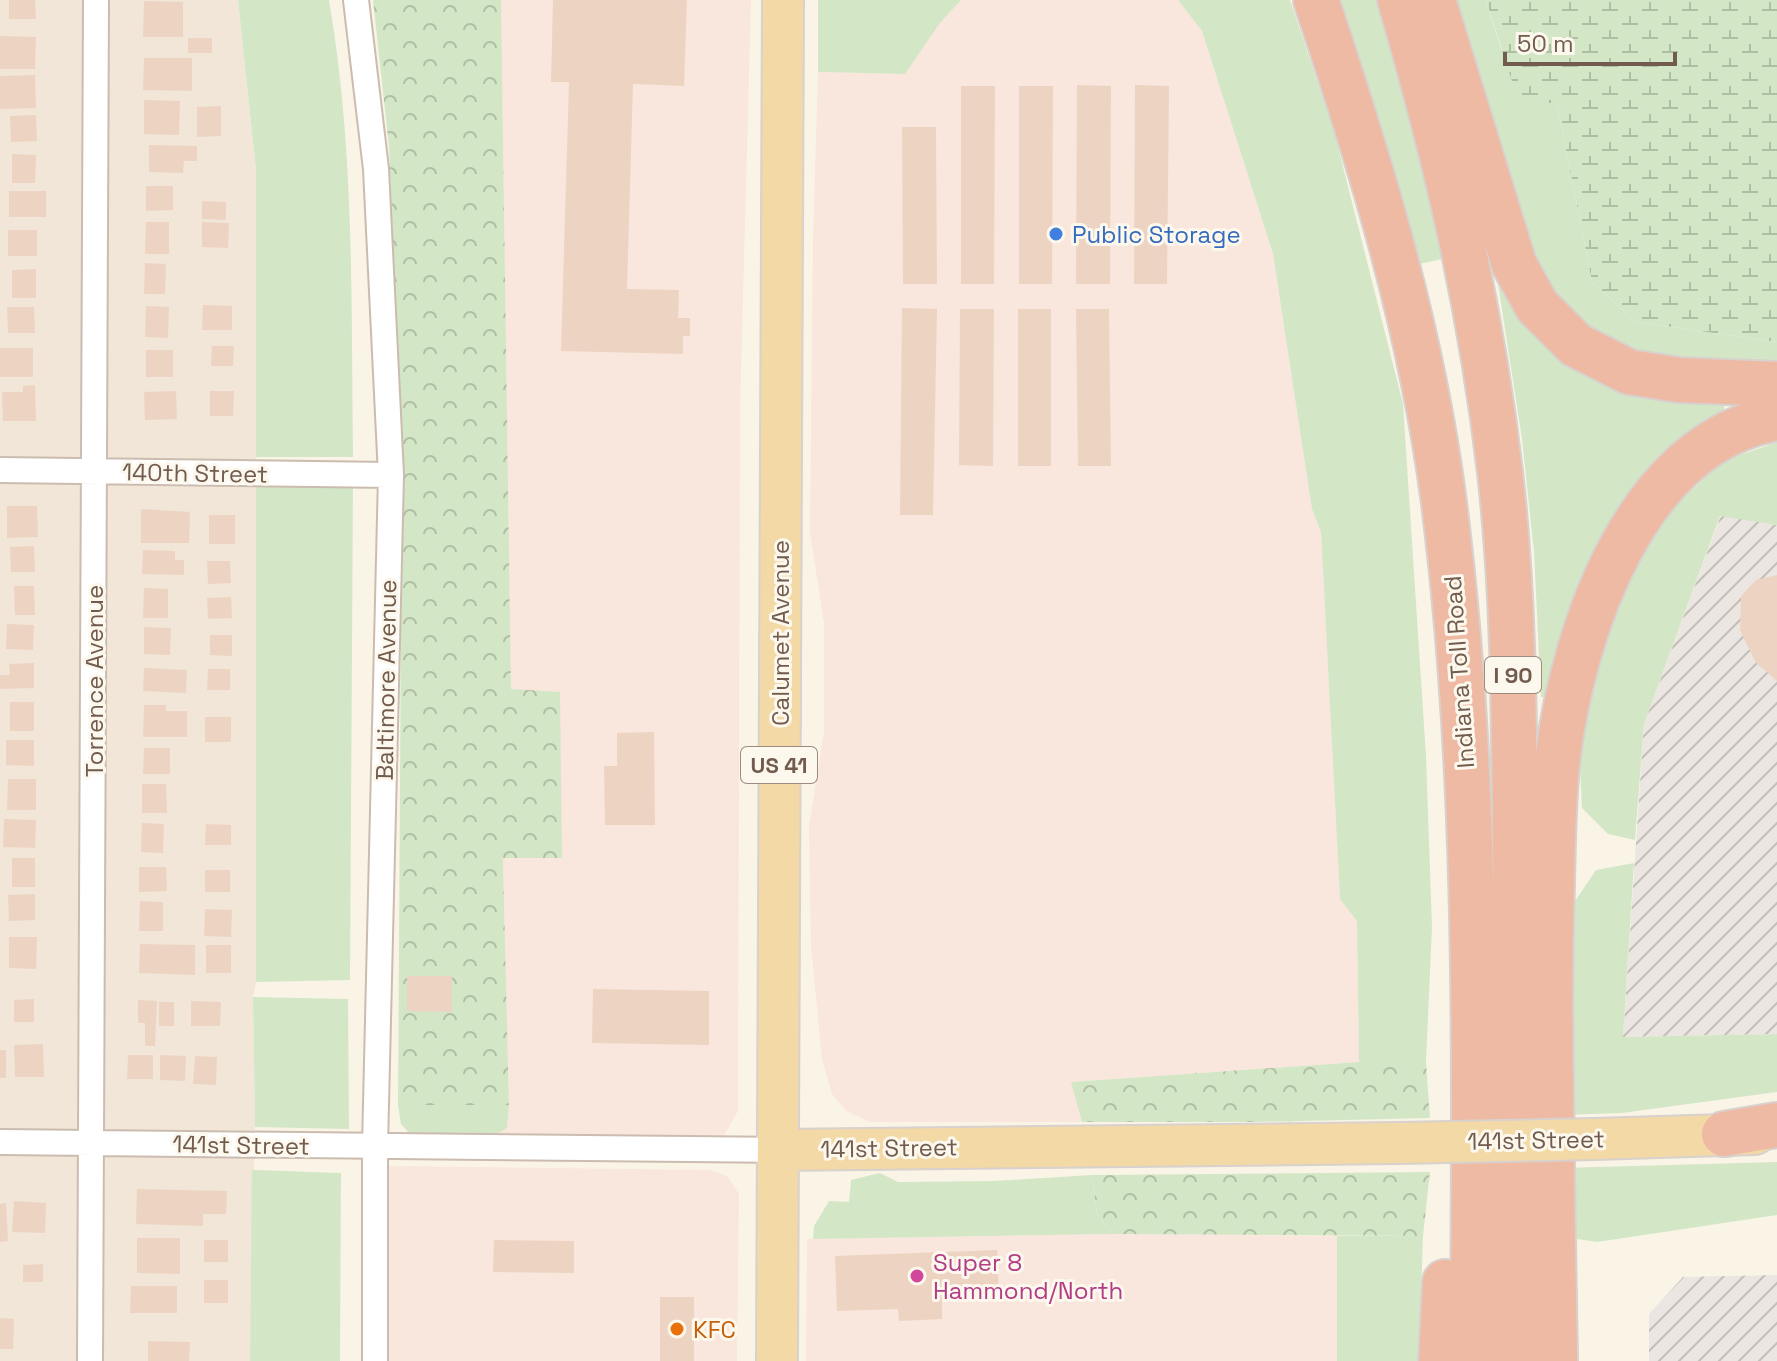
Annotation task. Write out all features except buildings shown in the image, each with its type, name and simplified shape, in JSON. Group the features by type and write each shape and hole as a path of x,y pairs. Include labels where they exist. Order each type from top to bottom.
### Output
{"highway":[{"name":"Indiana Toll Road","path":"1316,0 1393,246 1420,364 1443,500 1457,623 1466,749 1474,1074 1473,1361"},
{"name":"Indiana Toll Road","path":"1400,0 1462,233 1483,349 1502,504 1511,611 1514,733 1515,1361"},
{"path":"1433,0 1514,264 1537,306 1576,345 1629,372 1679,380 1777,384"},
{"path":"1555,1361 1550,983 1553,829 1558,755 1572,684 1593,614 1618,554 1651,498 1687,461 1723,436 1777,418"},
{"path":"1441,1361 1449,1200 1474,1074"},
{"path":"1724,1134 1777,1125"}],"main road":[{"name":"Calumet Avenue","path":"777,1361 783,0"},
{"name":"141st Street","path":"778,1150 1399,1143 1777,1134"}],"street":[{"name":"Torrence Avenue","path":"90,1361 96,0"},
{"name":"Baltimore Avenue","path":"356,0 376,169 391,475 375,1146 375,1361"},
{"name":"140th Street","path":"0,470 391,475"},
{"name":"141st Street","path":"0,1142 778,1150"}],"shaded area":[{"path":"0,0 238,0 256,170 256,982 253,997 255,1127 250,1361 0,1361"},
{"path":"501,0 751,0 740,409 738,1111 723,1137 497,1134 507,1128 509,1105 503,857 562,858 511,689"},
{"path":"961,0 1178,0 1202,31 1273,254 1312,508 1321,532 1340,898 1357,920 1359,1062 1072,1082 1082,1122 870,1122 846,1111 832,1094 822,1059 811,945 809,827 824,732 824,623 810,533 818,72 905,74 940,23"},
{"path":"1721,515 1777,525 1777,1034 1623,1037 1644,724"},
{"path":"383,1166 712,1170 728,1177 739,1194 737,1361 384,1361"},
{"path":"1111,1234 1337,1236 1337,1361 806,1361 807,1239"},
{"path":"1777,1275 1777,1361 1649,1361 1649,1314 1683,1277"}],"green space":[{"path":"238,0 329,0 347,170 353,457 256,457 256,170"},
{"path":"373,0 501,0 511,689 560,692 562,858 503,858 509,1105 398,1105 402,461 389,147"},
{"path":"818,0 961,0 940,23 905,74 818,72"},
{"path":"1178,0 1290,0 1334,131 1403,404 1426,756 1432,927 1426,1062 1359,1062 1357,921 1340,899 1321,532 1312,509 1273,254 1202,31"},
{"path":"1340,0 1380,0 1447,258 1415,265 1383,139"},
{"path":"1447,0 1486,0 1501,49 1557,103 1592,282 1636,322 1777,342 1777,367 1634,354 1595,337 1565,309 1536,271"},
{"path":"1486,0 1777,0 1777,342 1636,322 1592,282 1557,103 1519,103"},
{"path":"1494,258 1511,286 1724,402 1724,418 1556,697 1541,697 1534,552 1522,439"},
{"path":"1777,442 1777,525 1720,516 1644,724 1635,840 1608,834 1582,808 1579,749 1613,611 1660,520 1723,461"},
{"path":"256,482 353,484 350,980 256,982"},
{"path":"1634,863 1623,1037 1777,1034 1777,1092 1622,1113 1561,1115 1573,904 1596,870"},
{"path":"253,997 348,999 349,1129 255,1127"},
{"path":"1359,1062 1426,1062 1430,1118 1082,1122 1071,1082"},
{"path":"398,1105 509,1105 507,1128 497,1134 410,1134 401,1124"},
{"path":"1777,1162 1777,1215 1597,1242 1577,1239 1566,1224 1561,1168"},
{"path":"252,1170 341,1173 340,1361 250,1361"},
{"path":"1430,1172 1423,1236 1111,1234 1097,1213 1092,1175"},
{"path":"880,1173 898,1182 994,1181 1092,1175 1097,1213 1111,1234 813,1239 814,1226 829,1201 849,1202 851,1180"},
{"path":"1337,1236 1423,1236 1419,1361 1337,1361"}],"place":[{"name":"Public Storage","path":"1056,234"},
{"name":"Super 8 Hammond/North","path":"917,1276"},
{"name":"KFC","path":"677,1329"}]}
